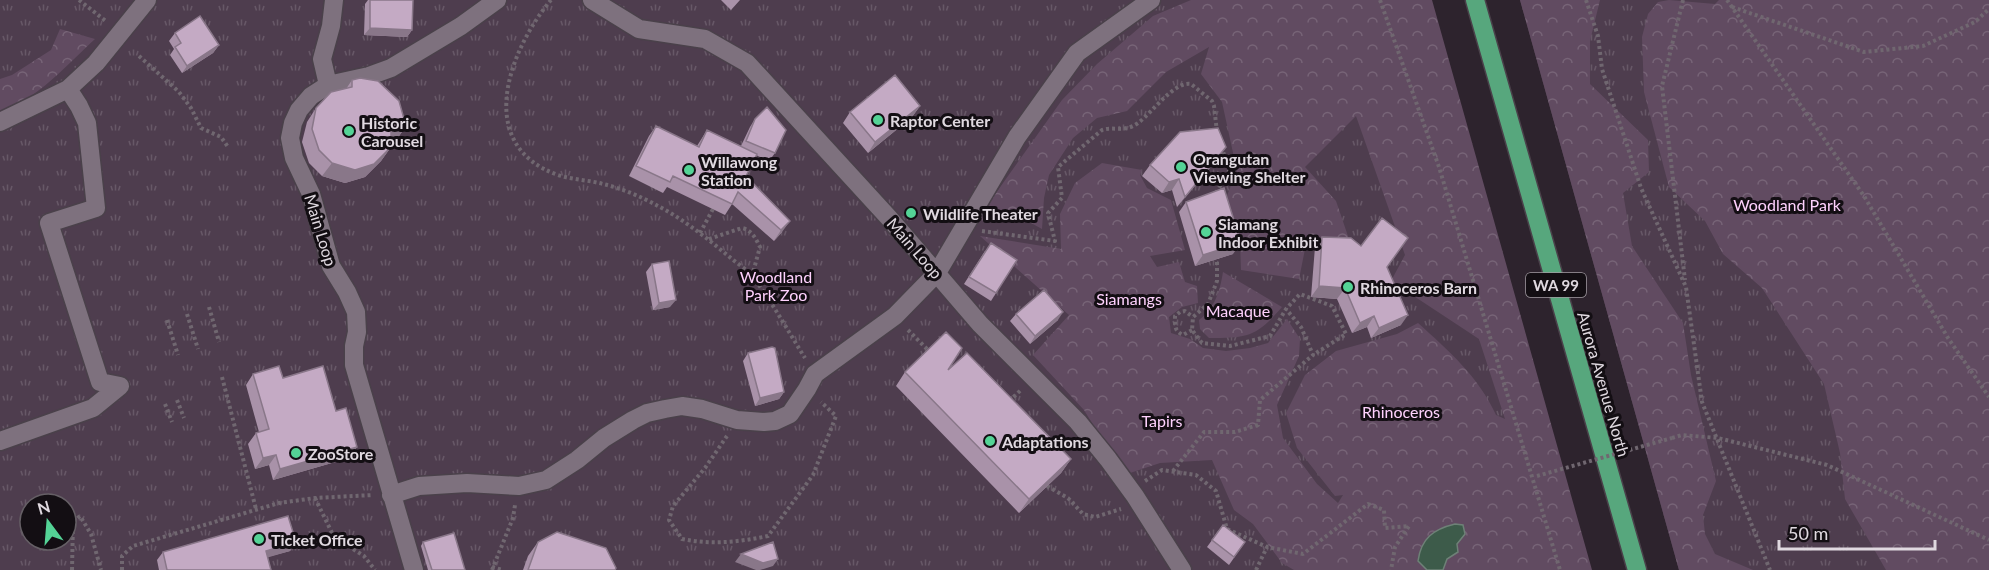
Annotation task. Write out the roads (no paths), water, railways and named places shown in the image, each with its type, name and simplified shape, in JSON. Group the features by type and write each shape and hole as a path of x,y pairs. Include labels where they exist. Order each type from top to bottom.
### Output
{"highway":[{"name":"Aurora Avenue North","path":"1475,0 1636,570"}],"street":[{"path":"0,122 68,89 96,63 147,0"},
{"path":"328,85 322,59 331,26 334,0"},
{"name":"Main Loop","path":"414,570 354,365 356,312 331,266 311,194 292,148 291,130 299,110 311,96 328,85 369,76 391,68 461,26 497,0"},
{"name":"Main Loop","path":"592,0 639,29 705,39 747,63 845,169 980,324 1078,422 1135,496 1182,570"},
{"path":"391,495 419,486 443,484 519,486 546,480 577,460 604,438 647,413 682,406 702,409 737,420 764,422 784,418 794,410 811,382 896,316 937,273 1017,137 1077,53 1151,0"},
{"path":"0,441 93,408 120,386 100,381 49,223 96,208 87,123 68,89"}],"place":[{"name":"Raptor Center","path":"878,120"},
{"name":"Historic Carousel","path":"349,131"},
{"name":"Orangutan Viewing Shelter","path":"1181,167"},
{"name":"Willawong Station","path":"689,170"},
{"name":"Wildlife Theater","path":"911,213"},
{"name":"Siamang Indoor Exhibit","path":"1206,232"},
{"name":"Rhinoceros Barn","path":"1348,287"},
{"name":"Adaptations","path":"990,441"},
{"name":"ZooStore","path":"296,453"},
{"name":"Ticket Office","path":"259,539"}],"park label":[{"name":"Woodland Park","path":"1787,204"},
{"name":"Woodland Park Zoo","path":"776,285"},
{"name":"Siamangs","path":"1129,298"},
{"name":"Macaque","path":"1238,310"},
{"name":"Rhinoceros","path":"1401,411"},
{"name":"Tapirs","path":"1162,420"}]}
